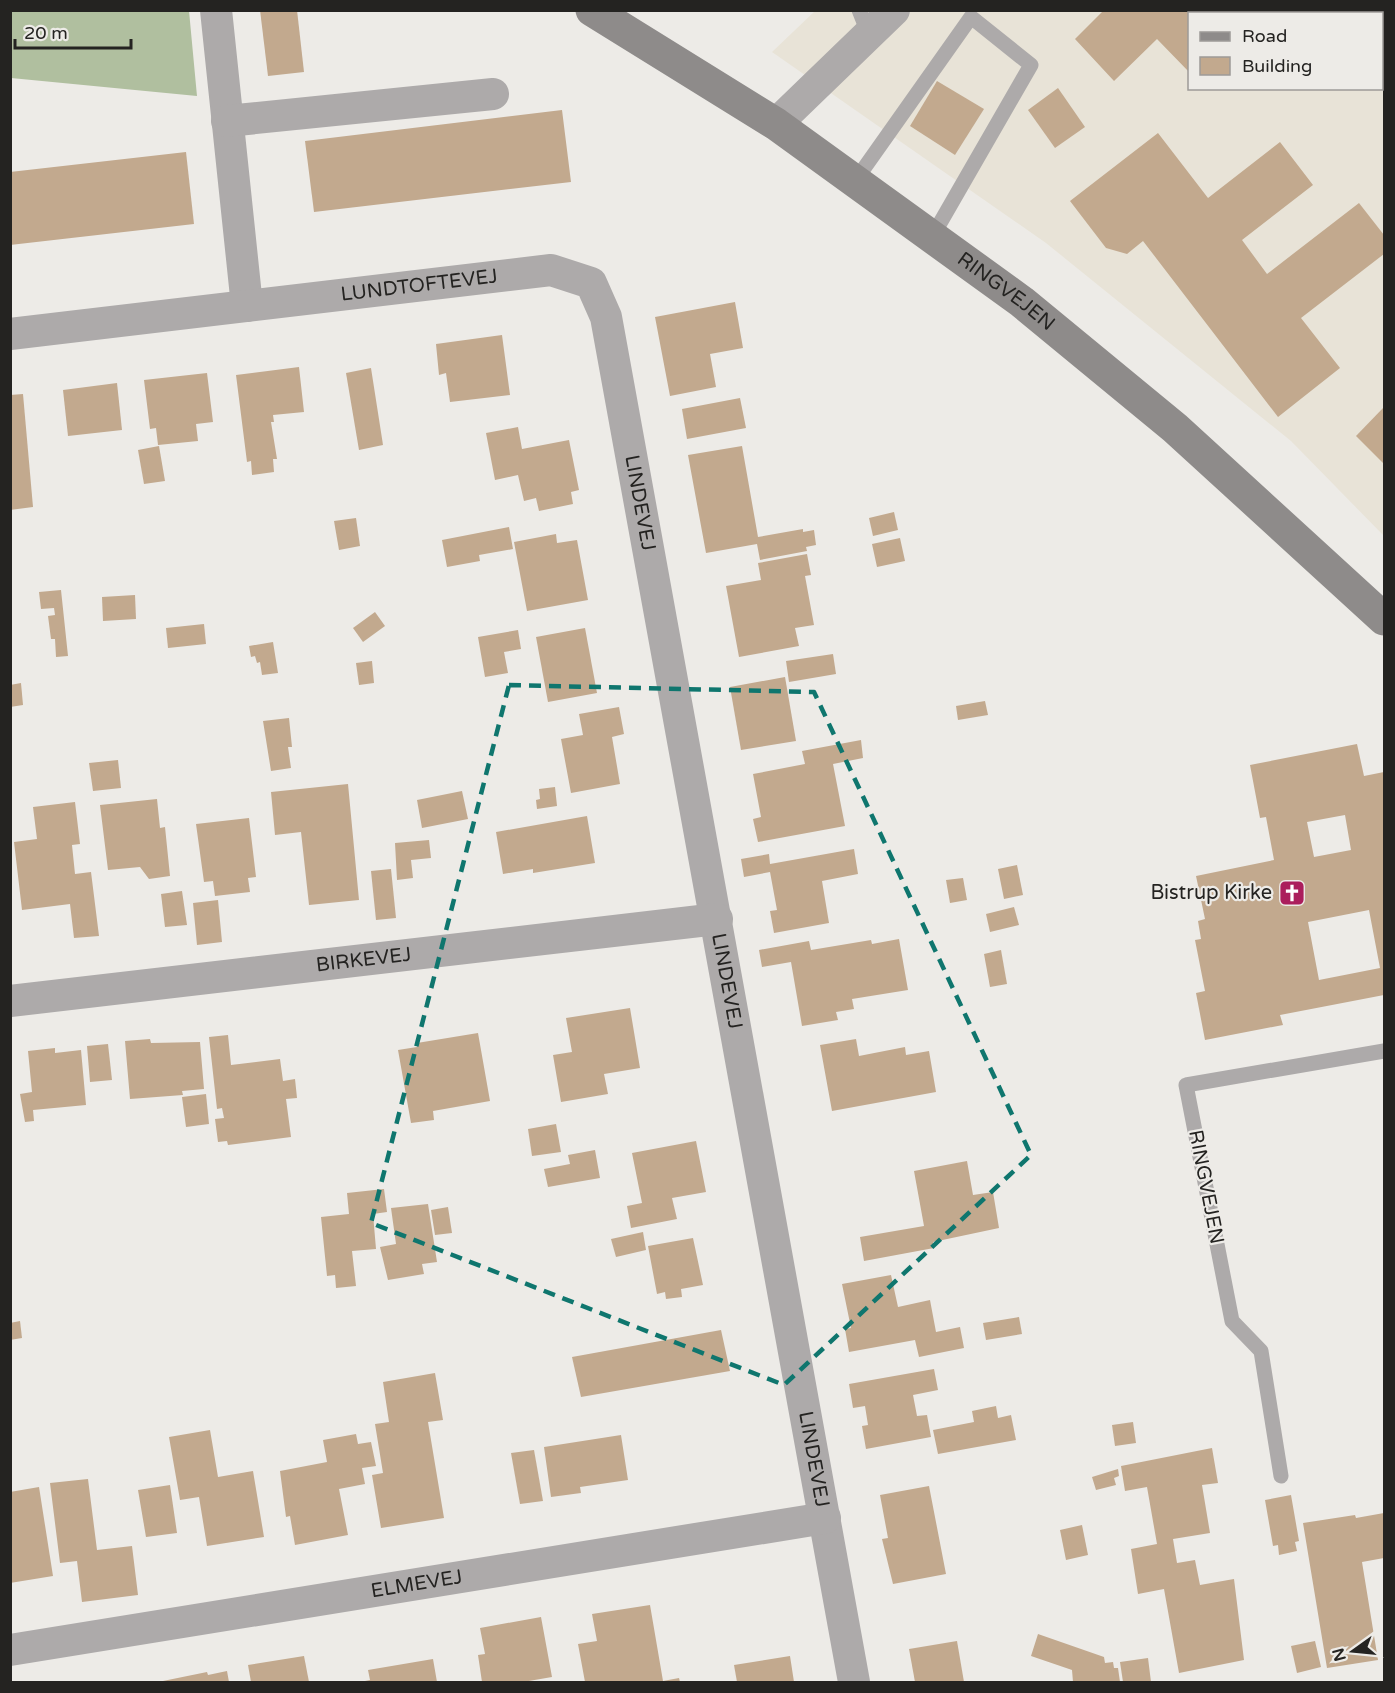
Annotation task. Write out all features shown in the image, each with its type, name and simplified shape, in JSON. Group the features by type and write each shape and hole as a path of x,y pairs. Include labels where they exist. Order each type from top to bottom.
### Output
{"main road":[{"name":"RINGVEJEN","path":"592,10 776,124 1022,303 1175,428 1384,620"}],"street":[{"path":"216,10 247,306"},
{"path":"776,124 864,23 894,10"},
{"path":"227,121 493,94"},
{"name":"LUNDTOFTEVEJ","path":"10,334 551,270 591,283"},
{"name":"LINDEVEJ","path":"591,283 606,317 854,1683"},
{"name":"BIRKEVEJ","path":"10,1000 717,919"},
{"name":"ELMEVEJ","path":"10,1650 825,1518"}],"lane":[{"path":"855,181 971,17 1031,65 932,237"},
{"name":"RINGVEJEN","path":"1281,1476 1261,1351 1232,1321 1186,1085 1384,1051"}],"highlighted area":[{"path":"509,685 814,692 1031,1155 784,1385 371,1223"}],"shaded area":[{"path":"815,11 1384,11 1384,536 1291,441 1046,243 772,52"}],"green space":[{"path":"10,11 189,11 197,96 11,78"}],"building":[{"path":"260,10 297,10 304,72 268,76"},
{"path":"1104,10 1270,10 1268,12 1188,12 1188,71 1157,39 1114,81 1075,39"},
{"path":"1290,10 1333,10 1331,12 1292,12"},
{"path":"937,81 984,109 955,155 910,126"},
{"path":"1058,88 1085,127 1055,148 1028,110"},
{"path":"562,110 571,182 314,212 305,141"},
{"path":"1158,133 1208,198 1280,142 1313,185 1242,240 1267,274 1359,203 1384,235 1384,254 1301,318 1340,368 1278,417 1143,241 1127,254 1106,248 1070,201"},
{"path":"186,152 194,224 10,245 10,172"},
{"path":"735,302 743,348 710,354 716,387 670,396 655,317"},
{"path":"502,335 510,395 450,402 446,373 439,375 436,344"},
{"path":"299,367 304,412 273,415 274,422 271,422 277,459 273,459 274,472 252,475 251,461 247,462 236,375"},
{"path":"371,368 383,445 359,450 346,373"},
{"path":"207,373 213,422 196,424 198,441 158,445 156,428 150,429 144,380"},
{"path":"117,383 122,430 68,436 63,390"},
{"path":"23,394 33,507 10,510 10,395"},
{"path":"740,398 746,428 687,439 682,409"},
{"path":"1384,407 1384,464 1356,436"},
{"path":"518,427 522,449 569,440 579,490 571,492 573,504 539,511 536,498 524,501 518,475 495,480 486,433"},
{"path":"159,446 165,481 144,484 138,450"},
{"path":"742,446 758,537 803,529 803,532 814,530 816,545 806,547 807,551 760,560 757,544 706,553 688,455"},
{"path":"894,512 898,530 873,536 869,518"},
{"path":"356,518 360,546 339,550 334,521"},
{"path":"509,527 513,549 479,555 480,561 447,567 442,540"},
{"path":"556,534 557,543 577,540 588,600 527,611 514,542"},
{"path":"900,538 905,561 877,567 872,544"},
{"path":"807,554 811,575 805,576 814,625 795,628 799,646 739,657 726,586 761,580 758,563"},
{"path":"61,590 68,656 56,657 55,639 51,639 48,616 55,615 54,608 41,609 39,592"},
{"path":"135,595 136,619 103,621 102,597"},
{"path":"375,612 385,626 363,642 353,628"},
{"path":"204,624 206,644 168,648 166,628"},
{"path":"585,628 597,693 548,702 536,637"},
{"path":"518,630 521,649 504,652 508,673 485,677 478,637"},
{"path":"273,642 278,673 262,675 260,662 257,663 255,656 251,657 249,646"},
{"path":"833,654 836,674 789,682 786,661"},
{"path":"372,661 374,683 359,685 356,663"},
{"path":"785,677 796,741 741,750 730,687"},
{"path":"21,683 23,705 10,707 10,685"},
{"path":"985,701 988,715 958,720 956,706"},
{"path":"619,707 624,734 612,737 620,784 571,793 561,739 583,735 579,714"},
{"path":"289,718 292,747 288,747 291,768 271,771 263,721"},
{"path":"861,740 863,758 833,764 845,826 758,842 753,819 761,817 753,774 805,764 802,751"},
{"name":"Bistrup Kirke","path":"1357,744 1364,776 1384,772 1384,995 1280,1015 1283,1025 1205,1040 1196,993 1205,991 1195,940 1201,939 1198,921 1205,919 1196,876 1274,860 1266,817 1260,818 1250,765","holes":["1345,815 1351,850 1314,857 1307,822","1369,910 1380,968 1319,980 1308,922"]},
{"path":"118,760 121,788 93,791 89,763"},
{"path":"348,784 359,900 309,905 301,832 275,835 271,792"},
{"path":"555,787 557,806 537,809 536,800 540,799 539,789"},
{"path":"462,791 468,819 422,828 417,800"},
{"path":"157,799 160,828 165,827 170,876 149,879 140,867 108,870 100,805"},
{"path":"75,802 80,844 72,845 75,874 91,872 99,936 74,938 70,904 22,910 14,842 37,839 33,807"},
{"path":"587,816 595,863 533,873 533,869 503,874 496,832"},
{"path":"249,818 256,877 248,878 250,892 215,896 213,881 204,882 196,824"},
{"path":"429,840 431,858 411,860 413,878 397,880 395,843"},
{"path":"854,849 858,874 822,881 829,923 774,933 770,911 777,910 770,872 744,877 741,859 769,854 770,864"},
{"path":"1017,865 1023,895 1004,899 998,869"},
{"path":"391,869 396,918 376,920 371,871"},
{"path":"963,878 967,900 950,903 946,880"},
{"path":"182,891 187,925 165,927 161,894"},
{"path":"218,900 222,942 197,945 193,903"},
{"path":"1014,907 1019,925 990,932 986,914"},
{"path":"899,939 908,990 852,999 854,1009 836,1012 838,1020 802,1026 791,962 762,967 759,950 809,941 811,950 871,940 872,944"},
{"path":"1001,950 1007,984 990,987 984,954"},
{"path":"630,1008 640,1068 604,1074 608,1094 561,1102 553,1055 572,1052 566,1018"},
{"path":"478,1033 490,1101 433,1111 434,1120 411,1123 398,1050 417,1047 417,1043"},
{"path":"228,1035 231,1065 280,1059 283,1081 295,1079 297,1098 286,1099 291,1137 228,1145 227,1141 218,1142 215,1119 224,1118 222,1108 217,1109 209,1037"},
{"path":"150,1039 151,1043 200,1042 204,1089 182,1091 183,1095 130,1099 125,1041"},
{"path":"856,1039 859,1056 905,1047 906,1055 929,1051 936,1092 832,1111 820,1045"},
{"path":"108,1044 112,1080 90,1082 87,1046"},
{"path":"55,1048 55,1053 81,1050 86,1105 33,1110 34,1121 25,1122 20,1094 32,1092 28,1051"},
{"path":"206,1094 209,1124 186,1127 182,1097"},
{"path":"556,1124 561,1152 532,1156 528,1129"},
{"path":"696,1141 706,1192 672,1198 677,1219 631,1228 627,1206 642,1203 632,1153"},
{"path":"595,1150 600,1178 548,1187 544,1169 570,1164 568,1155"},
{"path":"967,1161 973,1195 993,1192 999,1228 933,1242 934,1248 864,1261 860,1237 924,1226 914,1171"},
{"path":"384,1189 387,1212 373,1214 376,1249 352,1251 356,1286 336,1288 335,1275 327,1276 321,1217 349,1214 347,1193"},
{"path":"428,1204 437,1262 422,1264 424,1274 388,1280 380,1247 396,1244 391,1208"},
{"path":"448,1207 452,1233 435,1235 431,1210"},
{"path":"643,1232 646,1250 616,1257 611,1239"},
{"path":"693,1238 703,1285 681,1289 682,1297 666,1299 665,1292 657,1294 648,1246"},
{"path":"891,1275 898,1307 930,1300 936,1332 960,1327 964,1348 919,1357 915,1340 849,1352 845,1329 851,1328 842,1284"},
{"path":"1019,1317 1022,1334 986,1340 983,1323"},
{"path":"20,1321 22,1338 10,1340 10,1323"},
{"path":"721,1330 730,1371 581,1397 572,1357"},
{"path":"934,1369 938,1390 913,1395 917,1416 927,1415 931,1437 866,1449 862,1426 868,1425 865,1406 853,1408 849,1384"},
{"path":"435,1373 443,1420 428,1422 444,1518 381,1528 372,1475 383,1473 375,1424 389,1422 383,1382"},
{"path":"996,1406 998,1418 1011,1415 1016,1440 938,1454 933,1430 974,1422 972,1411"},
{"path":"1133,1422 1136,1443 1115,1446 1112,1425"},
{"path":"210,1430 218,1477 253,1471 264,1537 207,1546 199,1497 180,1500 169,1437"},
{"path":"356,1434 358,1444 371,1442 376,1466 362,1468 365,1484 339,1489 348,1535 295,1545 290,1516 286,1517 280,1471 327,1462 323,1440"},
{"path":"621,1435 628,1480 580,1487 581,1493 551,1497 544,1447"},
{"path":"1212,1448 1218,1483 1202,1485 1210,1533 1173,1539 1177,1563 1195,1560 1200,1585 1234,1579 1244,1660 1179,1673 1164,1589 1138,1594 1131,1549 1157,1544 1147,1487 1125,1491 1121,1466"},
{"path":"534,1450 543,1501 520,1504 511,1453"},
{"path":"1118,1469 1119,1476 1114,1478 1116,1485 1096,1490 1092,1477"},
{"path":"88,1479 97,1550 132,1546 138,1595 82,1602 77,1561 60,1563 50,1483"},
{"path":"170,1485 177,1533 146,1537 138,1490"},
{"path":"929,1486 946,1574 893,1584 882,1539 888,1538 880,1495"},
{"path":"39,1487 53,1576 10,1583 10,1492"},
{"path":"1291,1495 1299,1541 1295,1542 1297,1551 1279,1555 1278,1545 1273,1546 1265,1500"},
{"path":"1384,1513 1384,1558 1362,1562 1378,1660 1327,1668 1303,1523"},
{"path":"1082,1525 1088,1555 1066,1560 1060,1530"},
{"path":"650,1605 663,1681 679,1678 680,1682 585,1682 578,1644 597,1641 592,1614"},
{"path":"541,1617 552,1677 523,1682 482,1682 478,1655 485,1654 480,1628"},
{"path":"1038,1634 1104,1657 1105,1663 1113,1662 1114,1668 1118,1668 1120,1682 1073,1682 1072,1670 1031,1656"},
{"path":"957,1641 964,1682 915,1682 909,1649"},
{"path":"1315,1641 1321,1667 1297,1673 1291,1646"},
{"path":"304,1656 309,1682 251,1682 248,1665"},
{"path":"790,1656 794,1682 737,1682 734,1665"},
{"path":"1148,1658 1151,1682 1123,1682 1120,1662"},
{"path":"433,1659 437,1682 360,1682 370,1680 368,1670"},
{"path":"227,1671 229,1682 158,1682 207,1672 208,1675"}],"place":[{"name":"Bistrup Kirke","path":"1292,893"}]}
